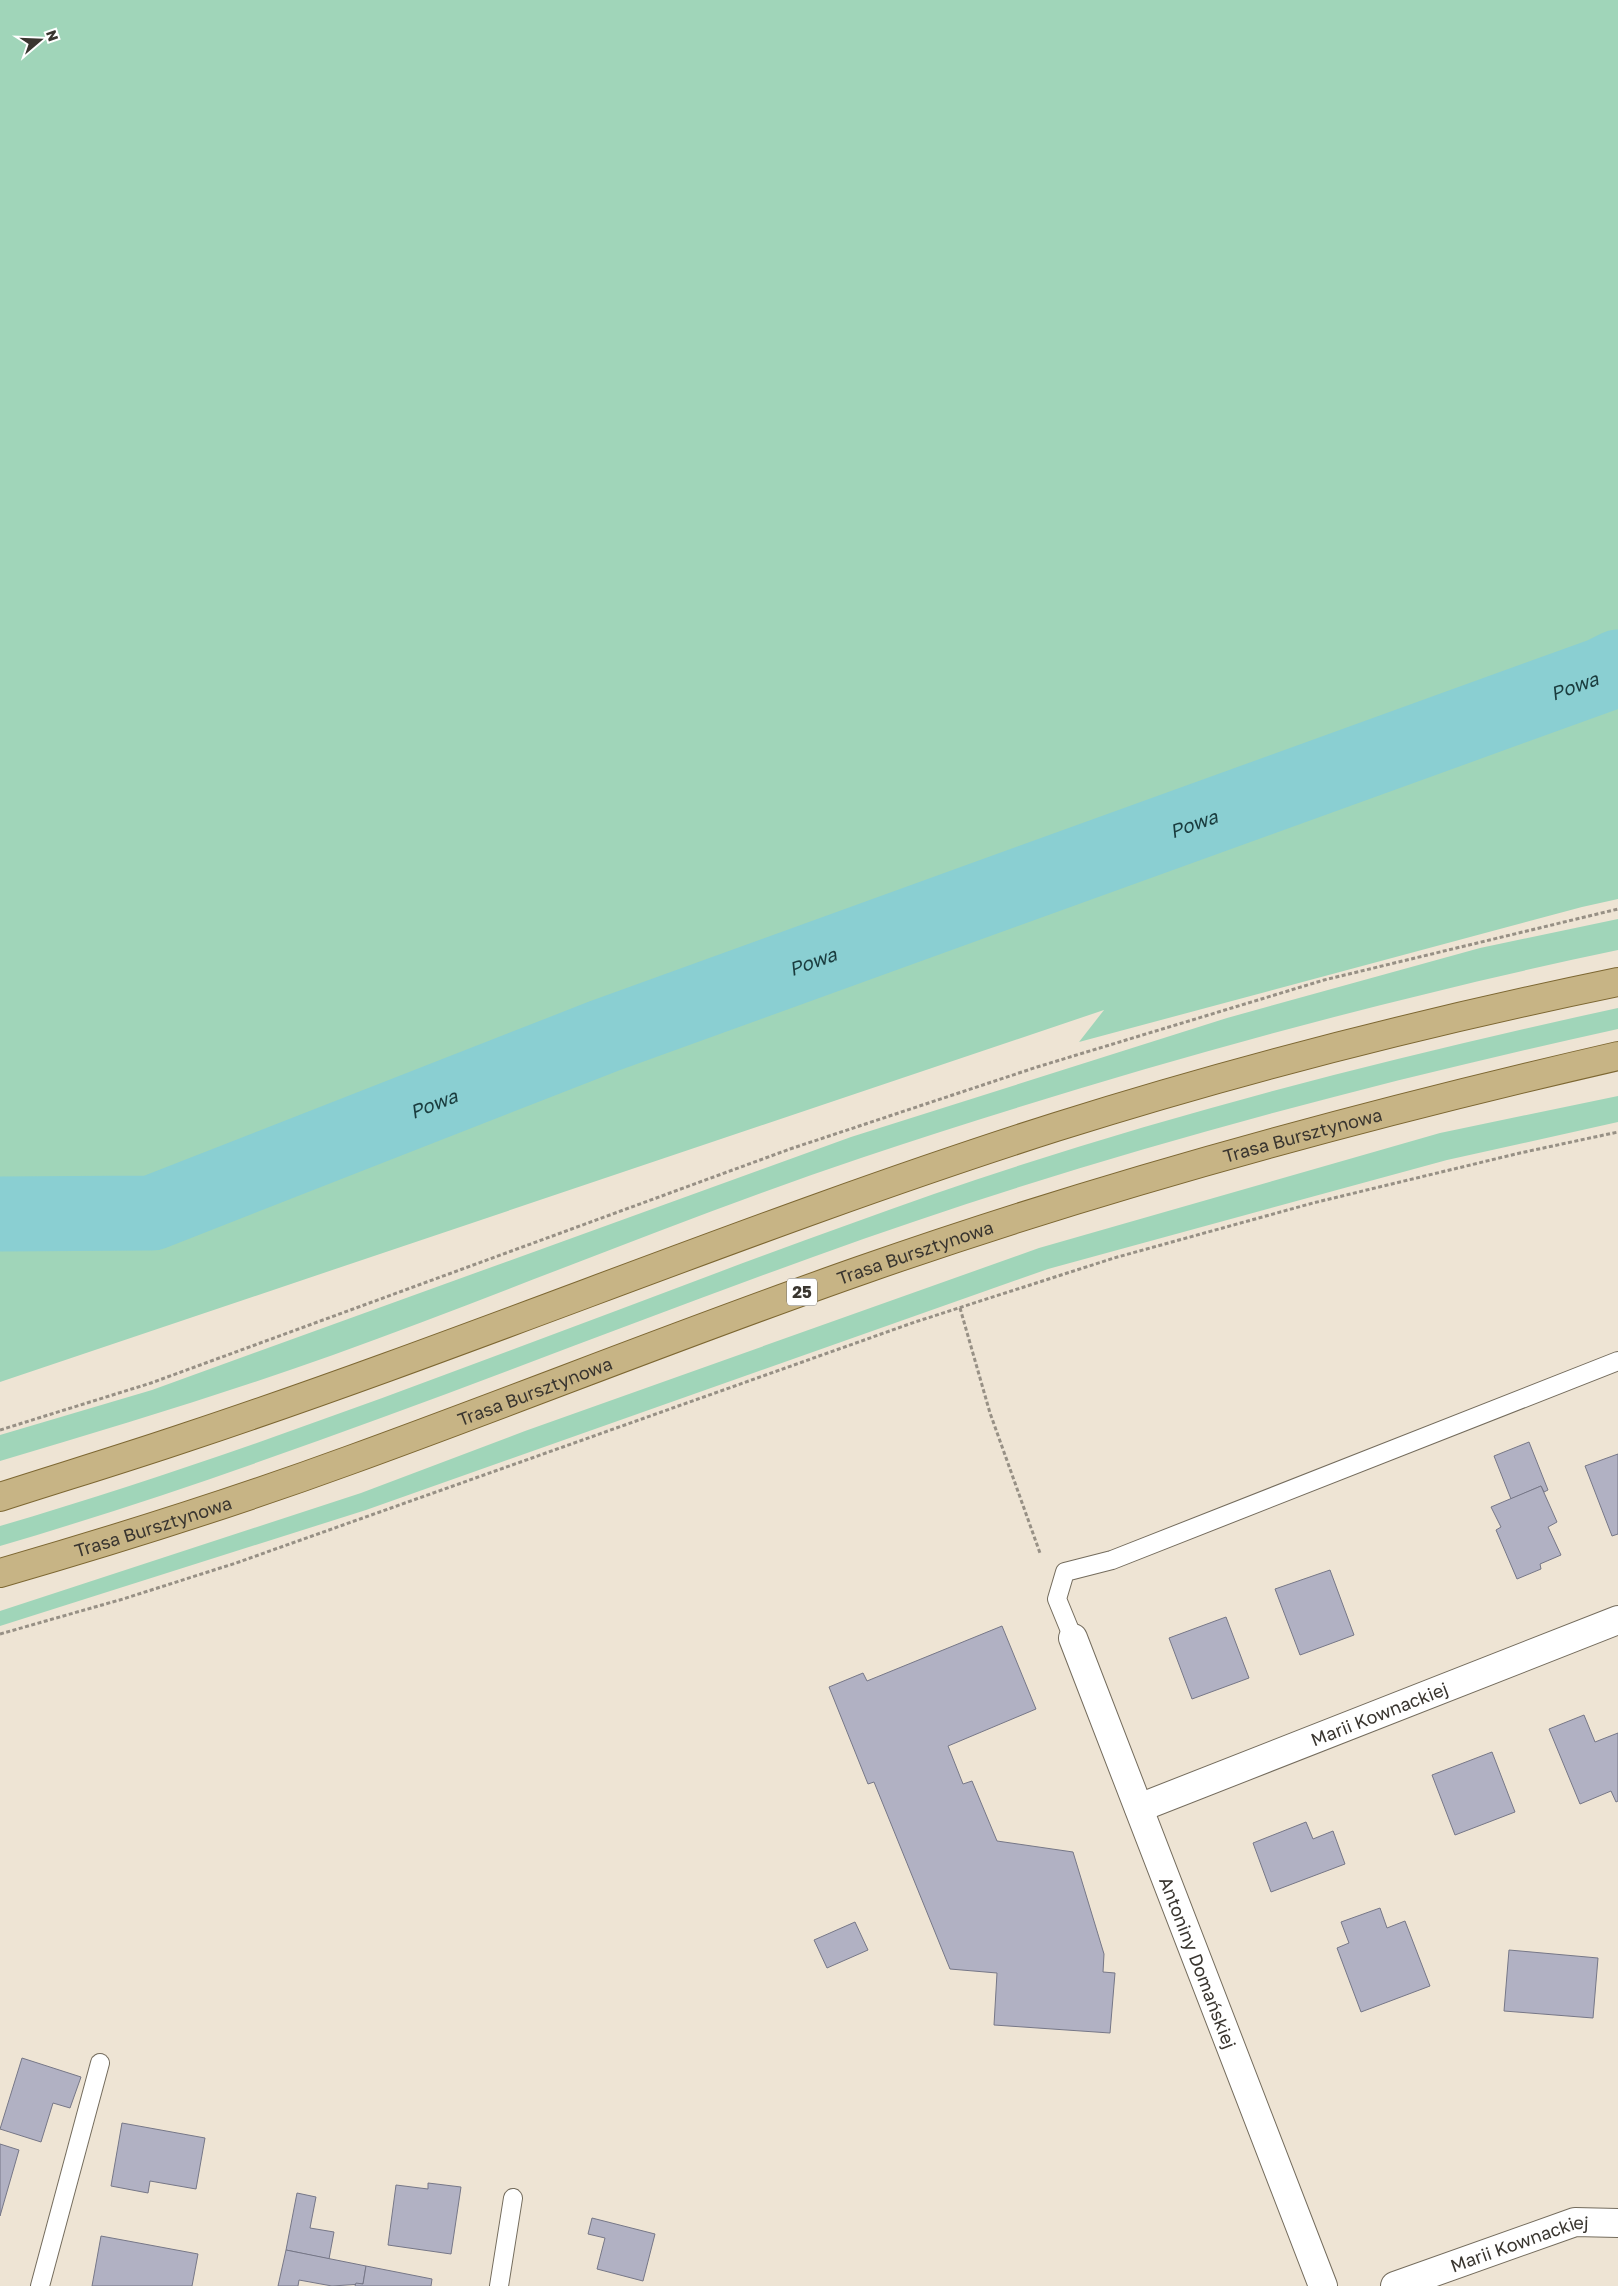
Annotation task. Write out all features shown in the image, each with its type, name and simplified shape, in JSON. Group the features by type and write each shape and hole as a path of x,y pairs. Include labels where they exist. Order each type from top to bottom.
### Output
{"main road":[{"path":"0,1497 189,1437 803,1212 1057,1127 1303,1056 1512,1004 1618,982"},
{"name":"Trasa Bursztynowa","path":"0,1573 126,1536 349,1460 860,1270 983,1228 1103,1190 1318,1129 1618,1056"}],"street":[{"name":"Marii Kownackiej","path":"1138,1808 1618,1620"},
{"name":"Antoniny Domańskiej","path":"1073,1638 1323,2286"},
{"name":"Marii Kownackiej","path":"1395,2286 1575,2222 1618,2224"}],"lane":[{"path":"1073,1638 1057,1599 1065,1572 1112,1560 1618,1361"},
{"path":"40,2286 100,2063"},
{"path":"499,2286 513,2198"}],"path":[{"path":"0,1430 151,1383 790,1149 1037,1067 1324,980 1618,909"},
{"path":"0,1634 123,1599 272,1550 960,1308 1114,1258 1313,1203 1520,1152 1618,1132"},
{"path":"960,1308 1000,1442 1057,1599"}],"green space":[{"path":"0,0 1618,0 1618,899 1079,1042 1104,1010 0,1382"},
{"path":"1618,919 1618,950 1427,994 1237,1043 955,1127 728,1205 333,1355 168,1410 0,1461 0,1435 152,1390 851,1137 1227,1018 1480,948"},
{"path":"1618,1008 1618,1029 1312,1102 1111,1159 1011,1190 813,1257 307,1445 103,1514 0,1546 0,1526 118,1490 353,1409 817,1236 1018,1166 1102,1139 1273,1091 1445,1047"},
{"path":"1618,1096 1618,1122 1447,1160 1048,1269 366,1510 0,1626 0,1611 361,1493 525,1431 1039,1248 1440,1133"}],"building":[{"path":"1529,1442 1548,1490 1544,1492 1541,1486 1511,1499 1494,1456"},
{"path":"1618,1454 1618,1534 1612,1536 1585,1466"},
{"path":"1541,1486 1557,1522 1548,1527 1561,1555 1540,1564 1541,1569 1517,1579 1496,1530 1501,1527 1491,1507"},
{"path":"1330,1570 1354,1635 1300,1655 1275,1589"},
{"path":"1226,1617 1249,1678 1192,1699 1169,1638"},
{"path":"1002,1626 1036,1709 948,1746 963,1784 972,1781 997,1841 1073,1852 1104,1954 1103,1972 1115,1973 1110,2033 994,2025 997,1973 950,1969 874,1782 868,1784 829,1687 863,1673 867,1681"},
{"path":"1584,1715 1595,1742 1618,1733 1618,1801 1616,1802 1611,1791 1580,1804 1549,1729"},
{"path":"1492,1752 1515,1812 1455,1835 1432,1775"},
{"path":"1306,1822 1313,1839 1333,1831 1345,1864 1271,1892 1253,1843"},
{"path":"1380,1908 1387,1928 1405,1921 1430,1986 1361,2012 1337,1948 1349,1943 1341,1922"},
{"path":"855,1922 868,1950 827,1968 814,1940"},
{"path":"1509,1950 1598,1958 1593,2018 1504,2011"},
{"path":"22,2058 81,2077 70,2108 53,2103 41,2142 0,2129"},
{"path":"122,2123 205,2138 196,2189 150,2181 148,2193 111,2186"},
{"path":"0,2144 19,2150 0,2216"},
{"path":"428,2183 461,2187 451,2254 388,2245 396,2185 428,2189"},
{"path":"297,2193 316,2197 310,2228 334,2232 329,2259 286,2250"},
{"path":"592,2218 655,2234 643,2281 597,2269 605,2238 588,2234"},
{"path":"101,2236 198,2254 192,2286 92,2286"},
{"path":"286,2250 366,2266 363,2284 332,2286 299,2280 298,2286 278,2286"},
{"path":"366,2266 432,2279 431,2286 355,2286 356,2283 363,2284"}],"waterway":[{"name":"Powa","path":"0,1214 152,1213 604,1036 1602,675 1618,667"}]}
